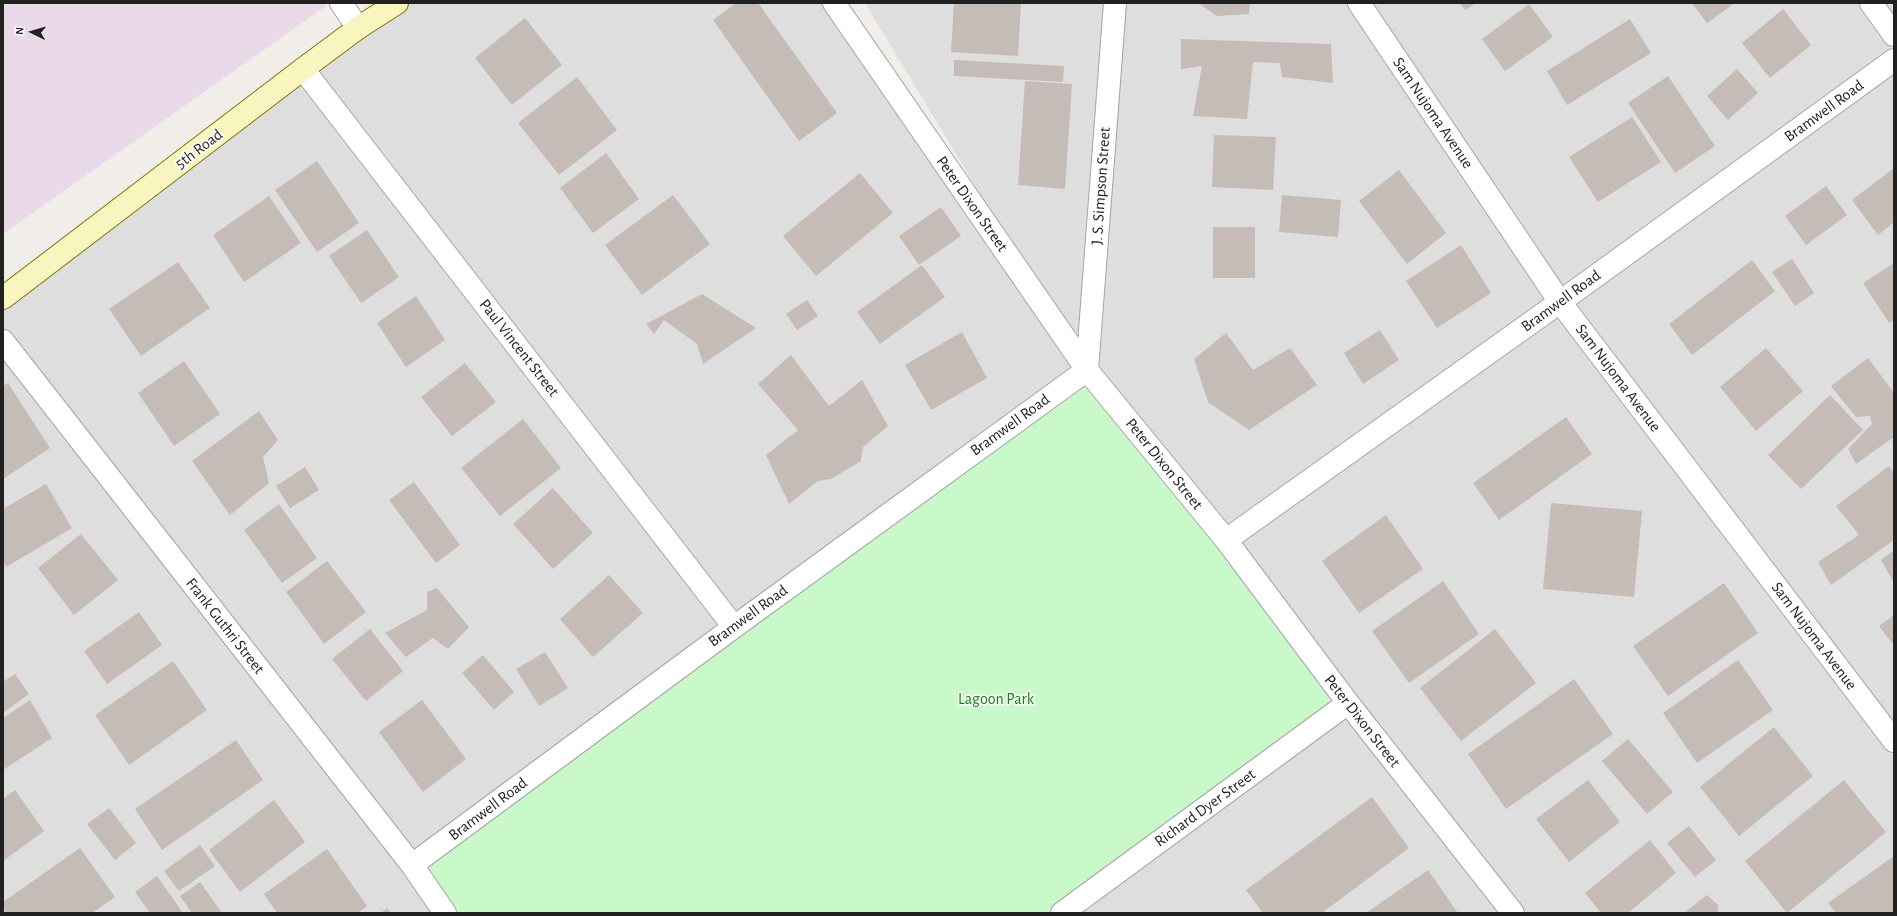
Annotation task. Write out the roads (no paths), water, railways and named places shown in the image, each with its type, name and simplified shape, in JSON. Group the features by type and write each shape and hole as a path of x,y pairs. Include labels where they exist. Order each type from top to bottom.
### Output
{"street":[{"path":"341,3 358,28"},
{"name":"5th Road","path":"3,298 303,69 358,28 397,3"},
{"name":"Peter Dixon Street","path":"834,3 1086,370 1226,540 1348,703 1513,913"},
{"name":"J. S. Simpson Street","path":"1086,370 1115,3"},
{"name":"Sam Nujoma Avenue","path":"1359,3 1560,302 1894,742"},
{"path":"1871,3 1894,35"},
{"name":"Bramwell Road","path":"1226,540 1560,302 1894,60"},
{"name":"Paul Vincent Street","path":"303,69 734,626"},
{"name":"Frank Guthri Street","path":"3,341 412,865 445,913"},
{"name":"Bramwell Road","path":"412,865 734,626 1086,370"},
{"name":"Richard Dyer Street","path":"1062,913 1348,703"}],"park label":[{"name":"Lagoon Park","path":"996,699"}]}
